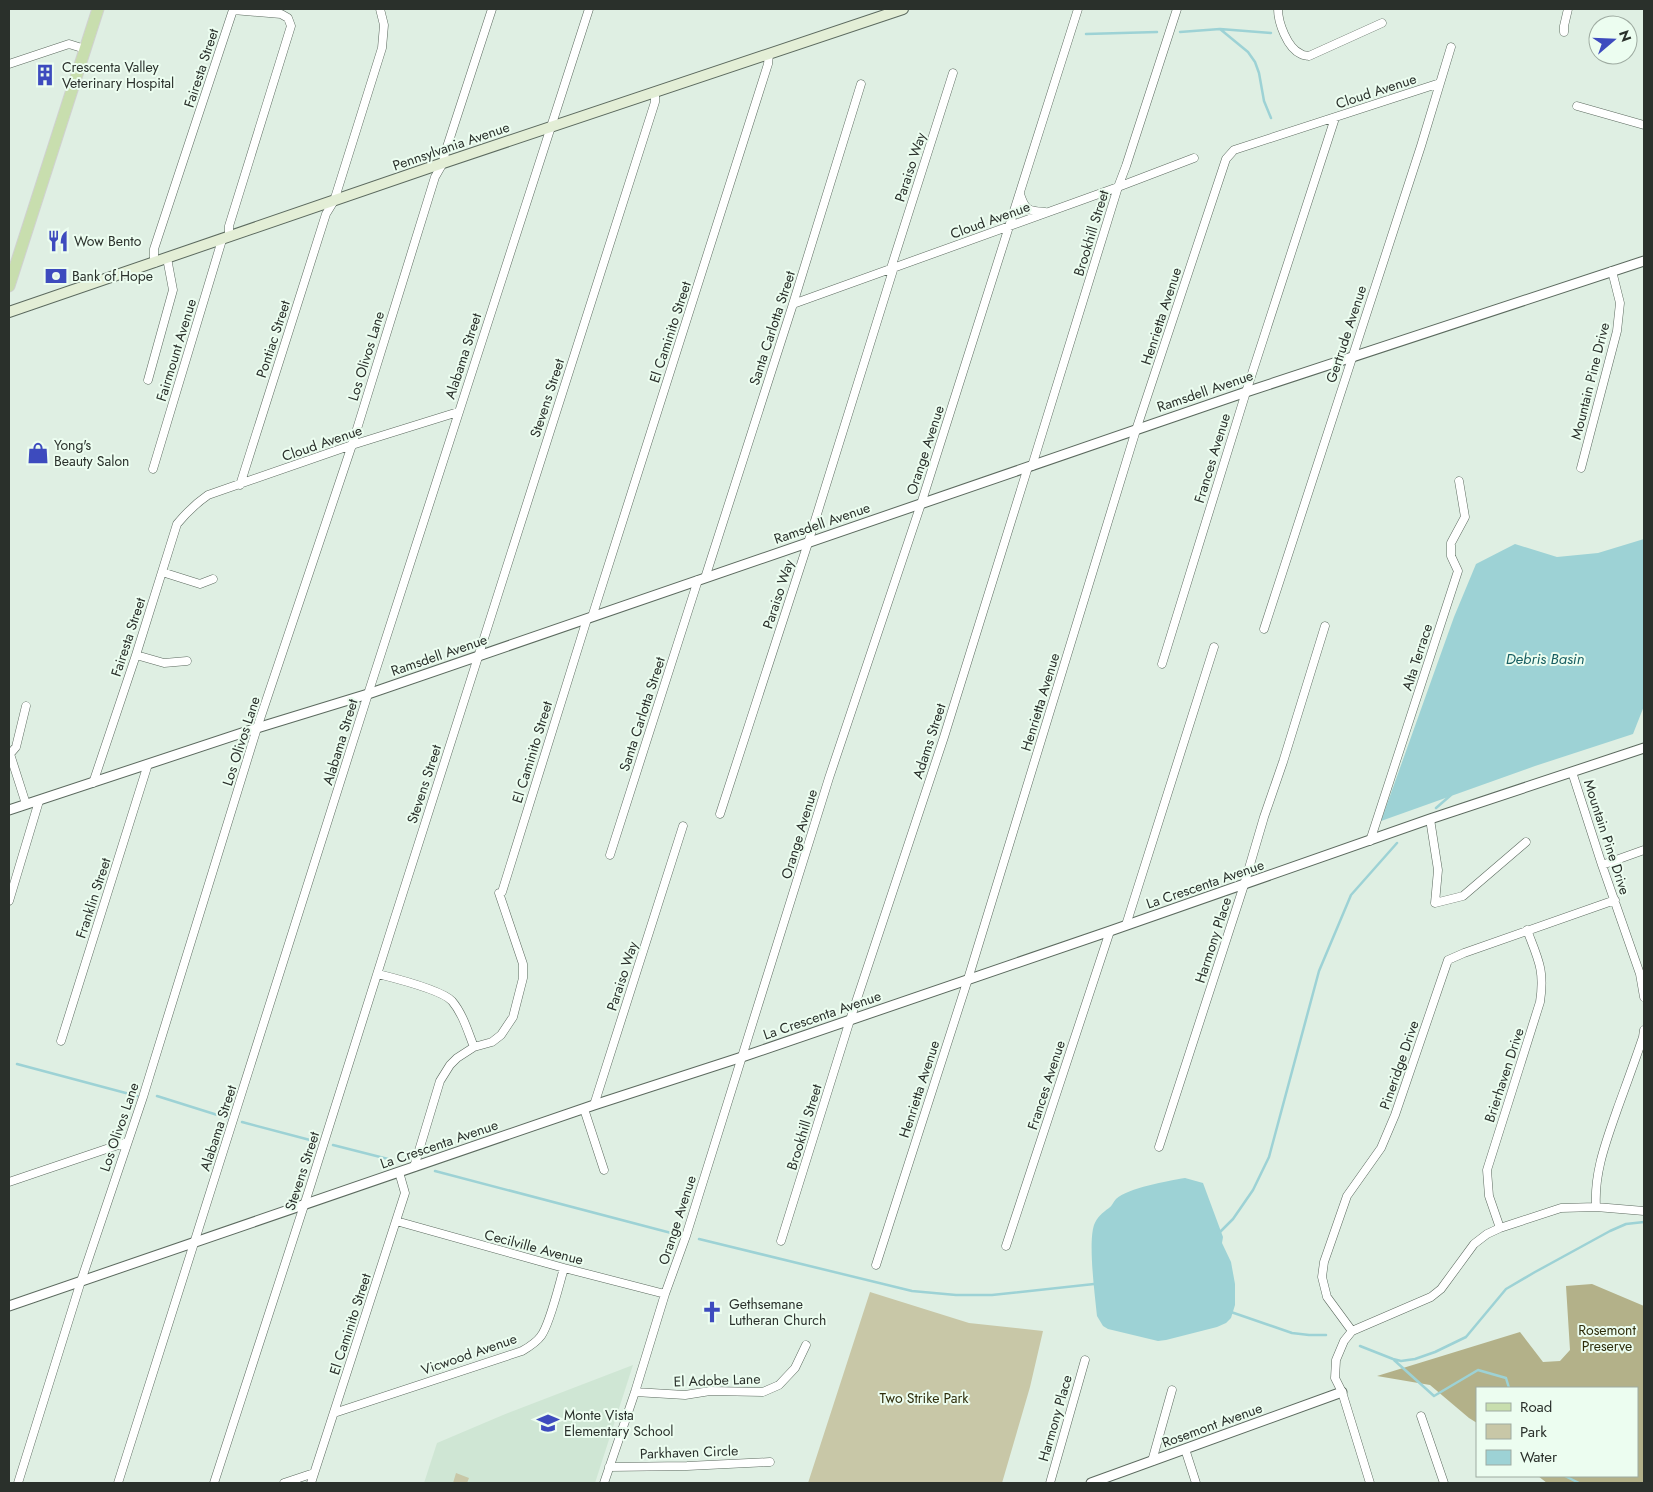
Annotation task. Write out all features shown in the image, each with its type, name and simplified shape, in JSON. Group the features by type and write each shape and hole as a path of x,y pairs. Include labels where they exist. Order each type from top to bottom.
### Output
{"main road":[{"path":"9,286 98,9"},
{"name":"Pennsylvania Avenue","path":"9,312 443,163 903,9"}],"street":[{"path":"334,201 382,48 384,25 380,9"},
{"name":"Los Olivos Lane","path":"18,1483 81,1281 143,1097 257,728 352,445 435,177 443,163 492,9"},
{"name":"Alabama Street","path":"118,1483 458,412 589,9"},
{"name":"Orange Avenue","path":"604,1483 635,1392 665,1294 686,1236 829,778 921,504 1078,9"},
{"name":"Brookhill Street","path":"1030,466 1118,187 1177,9"},
{"path":"1278,9 1278,20 1294,49 1301,54 1309,56 1382,23"},
{"path":"1564,32 1568,9"},
{"name":"Fairesta Street","path":"154,263 154,249 233,10 281,14 288,18 291,26 226,238"},
{"path":"9,64 69,44 85,49"},
{"name":"Gertrude Avenue","path":"1264,629 1421,146 1450,47"},
{"name":"El Caminito Street","path":"414,1167 440,1081 450,1065 474,1047 492,1042 500,1035 513,1017 524,978 523,964 500,893 768,64 769,54"},
{"name":"Paraiso Way","path":"720,814 808,543 953,73"},
{"name":"Cloud Avenue","path":"1234,150 1440,83"},
{"name":"Santa Carlotta Street","path":"610,855 793,304 861,84"},
{"name":"Stevens Street","path":"214,1483 655,102 655,93"},
{"path":"1577,106 1644,125"},
{"name":"Frances Avenue","path":"1162,664 1246,392 1335,118"},
{"name":"Henrietta Avenue","path":"876,1266 968,980 1136,430 1222,168 1226,159 1234,150"},
{"name":"Cloud Avenue","path":"793,304 1194,158"},
{"path":"1020,194 1027,209 1032,212 1047,212"},
{"name":"Pontiac Street","path":"240,485 326,214 334,201"},
{"name":"Fairmount Avenue","path":"153,469 226,238"},
{"name":"Fairmount Avenue","path":"148,380 173,290 167,258"},
{"name":"Ramsdell Avenue","path":"9,810 257,728 368,694 1352,355 1644,260"},
{"name":"Mountain Pine Drive","path":"1581,468 1617,331 1620,303 1612,271"},
{"name":"Cloud Avenue","path":"196,504 208,496 352,445 458,412"},
{"name":"Adams Street","path":"850,1020 944,737 1030,466"},
{"name":"Alta Terrace","path":"1370,841 1458,571 1451,556 1451,543 1465,517 1459,481"},
{"name":"Fairesta Street","path":"93,783 177,524 196,504"},
{"path":"162,572 200,584 213,580"},
{"name":"Harmony Place","path":"1159,1147 1325,626"},
{"path":"1126,926 1214,647"},
{"path":"136,655 164,663 187,661"},
{"path":"26,706 16,747 9,754 26,804"},
{"name":"La Crescenta Avenue","path":"9,1306 1644,748"},
{"name":"Franklin Street","path":"61,1041 148,764"},
{"name":"Mountain Pine Drive","path":"1572,772 1640,974 1644,996"},
{"path":"9,901 39,801"},
{"path":"1430,820 1438,870 1435,903 1464,896 1526,842"},
{"name":"Paraiso Way","path":"594,1105 683,826"},
{"path":"1602,865 1644,850"},
{"name":"Pineridge Drive","path":"1352,1332 1327,1297 1322,1277 1324,1262 1347,1196 1382,1148 1448,960 1464,952 1615,900"},
{"name":"Brierhaven Drive","path":"1500,1228 1489,1196 1487,1170 1540,1002 1543,984 1541,968 1527,930"},
{"name":"Frances Avenue","path":"1006,1246 1110,931"},
{"path":"378,974 440,993 450,999 464,1021 474,1047"},
{"name":"Brookhill Street","path":"781,1240 850,1020"},
{"path":"1596,1207 1597,1172 1602,1151 1644,1030"},
{"path":"584,1109 604,1170"},
{"path":"9,1182 127,1142"},
{"name":"El Caminito Street","path":"311,1483 405,1193 399,1172"},
{"path":"1370,1483 1342,1392 1335,1378 1336,1360 1340,1349 1352,1332 1431,1297 1441,1290 1474,1244 1487,1234 1500,1228 1561,1208 1596,1207 1644,1211"},
{"name":"Cecilville Avenue","path":"396,1221 665,1294"},
{"name":"Vicwood Avenue","path":"334,1412 522,1351 534,1344 542,1335 546,1325 564,1268"},
{"name":"El Adobe Lane","path":"635,1392 685,1395 710,1391 763,1392 779,1386 795,1368 806,1345"},
{"name":"Harmony Place","path":"1050,1483 1084,1360"},
{"path":"1152,1461 1172,1390"},
{"name":"Rosemont Avenue","path":"1096,1482 1342,1392"},
{"path":"1422,1416 1444,1483"},
{"path":"1185,1449 1196,1483"},
{"name":"Parkhaven Circle","path":"609,1467 770,1462"},
{"path":"284,1483 314,1473"}],"shaded area":[{"name":"Monte Vista Elementary School","path":"633,1365 595,1483 424,1483 437,1443 503,1415"}],"green space":[{"name":"Rosemont Preserve","path":"1592,1284 1644,1306 1644,1483 1547,1483 1539,1477 1638,1477 1638,1387 1476,1387 1476,1422 1430,1385 1377,1376 1520,1332 1543,1362 1560,1361 1570,1350 1566,1286"},
{"name":"Two Strike Park","path":"870,1292 969,1323 1043,1331 1030,1387 1002,1483 808,1483"},
{"path":"456,1473 469,1478 467,1483 453,1483"}],"water":[{"name":"Debris Basin","path":"1644,539 1644,706 1633,734 1535,766 1381,821 1454,617 1476,564 1515,544 1557,557 1598,553"},
{"path":"1185,1178 1203,1183 1223,1237 1222,1243 1231,1262 1235,1284 1235,1305 1231,1318 1226,1323 1217,1327 1158,1341 1108,1329 1103,1326 1097,1316 1092,1257 1092,1234 1095,1222 1122,1195 1149,1185"}],"waterway":[{"path":"1220,29 1248,52 1255,62 1264,101 1271,118"},
{"path":"1180,32 1220,29 1271,33"},
{"path":"1086,34 1157,32"},
{"path":"1436,808 1451,795"},
{"path":"1219,1233 1233,1219 1253,1190 1269,1157 1319,971 1351,895 1397,843"},
{"path":"17,1064 137,1096"},
{"path":"157,1096 227,1118"},
{"path":"242,1122 310,1140"},
{"path":"333,1145 392,1160"},
{"path":"435,1171 675,1234"},
{"path":"1360,1346 1401,1361 1415,1359 1435,1352 1466,1337 1506,1289 1610,1231 1626,1224 1644,1222"},
{"path":"699,1239 912,1291 956,1295 992,1295 1094,1284"},
{"path":"1231,1312 1292,1333 1326,1335"},
{"path":"1394,1360 1434,1396 1478,1370 1506,1378 1509,1387"},
{"path":"1567,1477 1579,1483"}],"place":[{"name":"Crescenta Valley Veterinary Hospital","path":"45,75"},
{"name":"Wow Bento","path":"58,241"},
{"name":"Bank of Hope","path":"56,276"},
{"name":"Yong's Beauty Salon","path":"38,453"},
{"name":"Gethsemane Lutheran Church","path":"712,1312"},
{"name":"Monte Vista Elementary School","path":"548,1423"}]}
